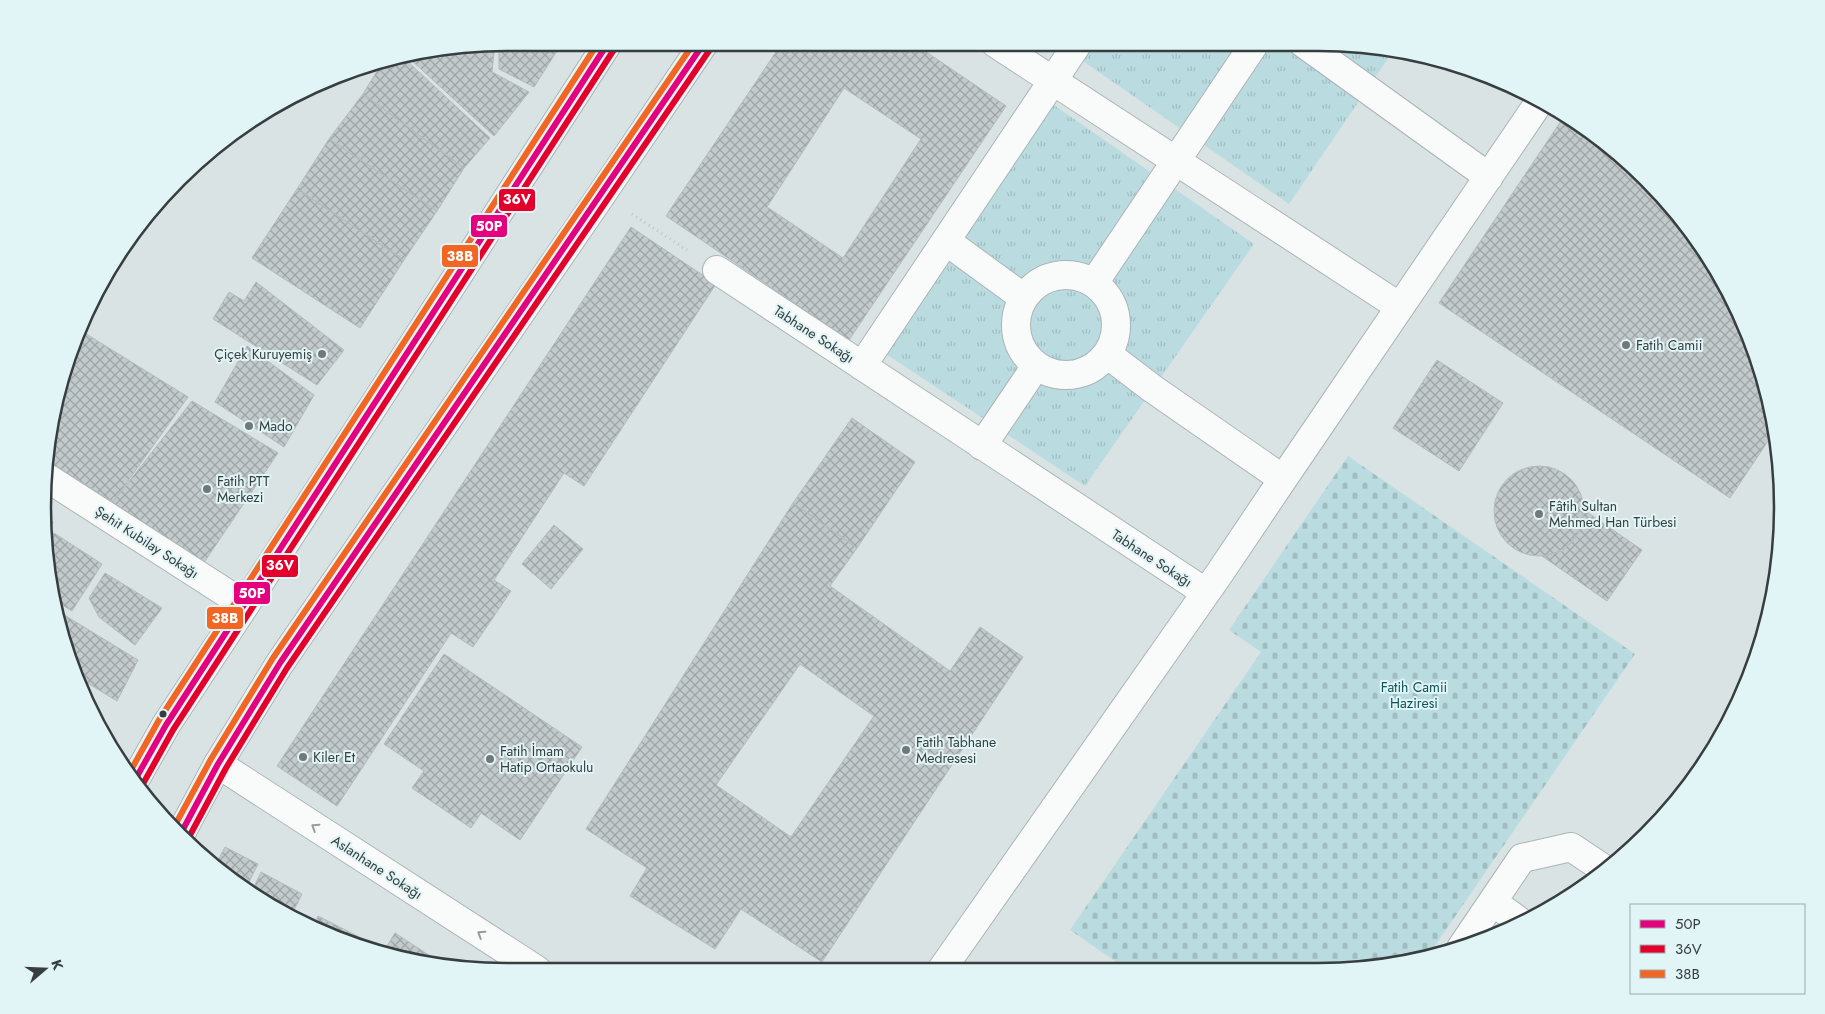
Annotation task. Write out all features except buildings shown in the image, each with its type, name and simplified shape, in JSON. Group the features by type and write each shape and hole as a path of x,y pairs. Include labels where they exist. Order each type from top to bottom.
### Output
{"street":[{"path":"138,774 166,725 603,51"},
{"path":"184,828 218,764 280,663 699,51"},
{"path":"1007,51 1400,307"},
{"path":"862,366 1073,51"},
{"path":"1094,283 1250,51"},
{"path":"1314,51 1489,177"},
{"path":"1204,592 1536,107"},
{"path":"946,241 1024,298"},
{"name":"Tabhane Sokağı","path":"717,270 1204,592 946,963"},
{"path":"1060,275 1077,276 1094,283 1105,294 1112,308 1116,323 1114,339 1107,354 1096,365 1082,373 1067,375 1051,373 1036,366 1024,354 1017,338 1016,321 1020,304 1024,298 1030,290 1044,280 1060,275"},
{"path":"1107,354 1283,479"},
{"path":"982,446 1036,366"},
{"name":"Şehit Kubilay Sokağı","path":"52,481 245,605"},
{"name":"Aslanhane Sokağı","path":"218,764 508,962"},
{"path":"1468,937 1522,858 1571,847 1599,866"},
{"path":"1493,902 1515,918"}],"path":[{"path":"602,194 717,270"}],"green space":[{"path":"1085,51 1318,51 1348,52 1389,57 1289,204 1080,59"},
{"path":"1051,103 1254,244 1085,486 880,350"},
{"name":"Fatih Camii Haziresi","path":"1348,456 1635,654 1434,948 1407,954 1348,962 1118,963 1070,930 1261,652 1229,630"}],"transit line":[{"name":"38B","path":"133,767 159,720 593,51"},
{"name":"50P","path":"138,774 166,725 603,51"},
{"name":"36V","path":"144,782 173,730 613,51"},
{"name":"38B","path":"177,821 211,759 273,658 689,51"},
{"name":"50P","path":"184,828 218,764 280,663 699,51"},
{"name":"36V","path":"190,834 226,768 287,668 709,51"}],"place":[{"name":"Fatih Camii","path":"1626,345"},
{"name":"Çiçek Kuruyemiş","path":"322,354"},
{"name":"Mado","path":"249,426"},
{"name":"Fatih PTT Merkezi","path":"207,489"},
{"name":"Fâtih Sultan Mehmed Han Türbesi","path":"1539,514"},
{"name":"Fatih Tabhane Medresesi","path":"906,750"},
{"name":"Kiler Et","path":"303,757"},
{"name":"Fatih İmam Hatip Ortaokulu","path":"490,759"}]}
